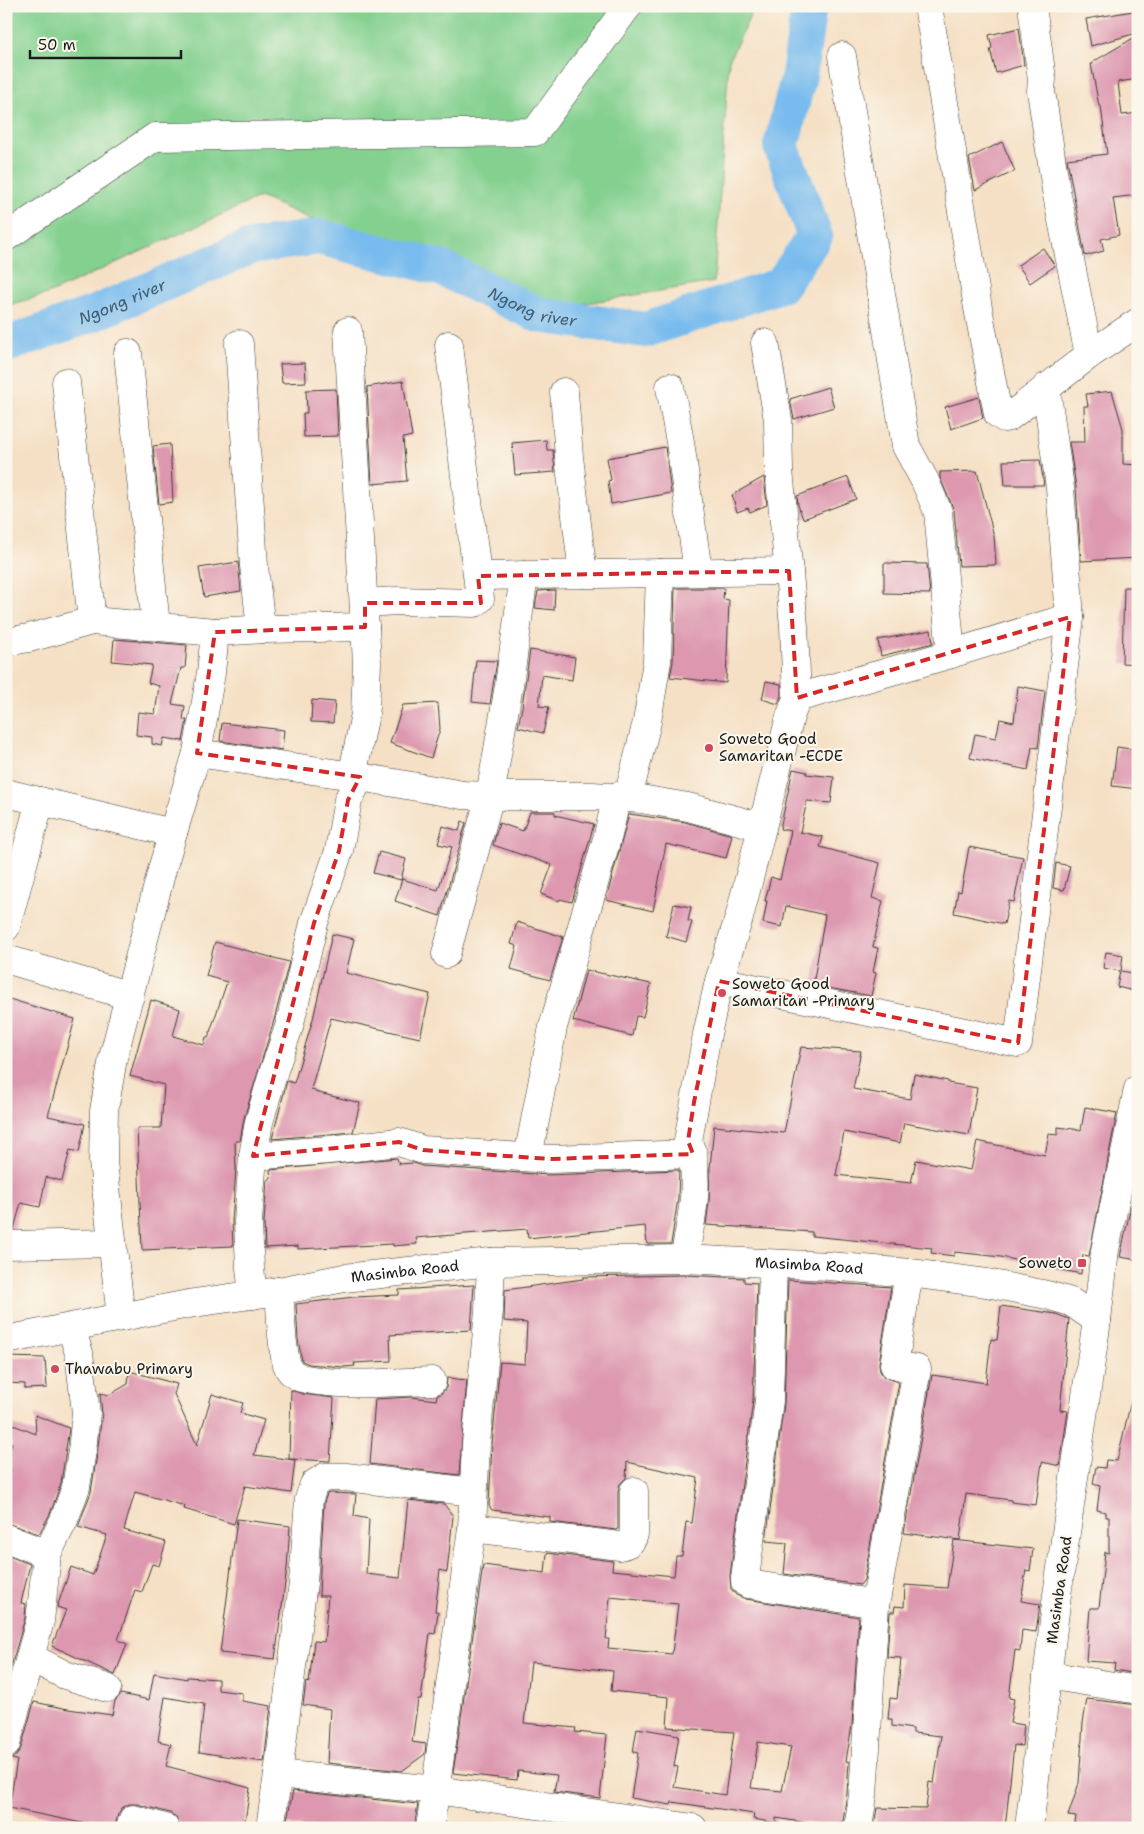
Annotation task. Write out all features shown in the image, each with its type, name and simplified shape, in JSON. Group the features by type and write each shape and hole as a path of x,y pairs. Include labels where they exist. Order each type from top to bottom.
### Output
{"street":[{"path":"6,236 155,137 535,132 628,6"},
{"path":"928,6 978,308 998,414 1004,418 1009,416 1089,355 1138,322"},
{"path":"1032,6 1042,79 1041,91 1056,190 1089,355"},
{"path":"842,56 906,446 925,481 938,512 951,654"},
{"path":"348,331 367,663 365,714 354,767 360,777"},
{"path":"239,344 254,566 262,629"},
{"path":"684,1258 694,1199 693,1154 688,1141 706,1034 790,718 797,698 789,571 779,470 778,420 765,344"},
{"path":"6,642 29,638 92,621 215,632 262,629 365,615 397,601 475,603 480,599 478,576 450,345"},
{"path":"128,353 156,626"},
{"path":"66,382 92,621"},
{"path":"670,387 680,442 698,572"},
{"path":"719,981 1018,1043 1070,617 1060,488 1046,387"},
{"path":"564,392 569,456 583,574"},
{"path":"478,576 789,571"},
{"path":"528,1157 553,1027 608,835 623,797 647,722 657,661 660,573"},
{"path":"446,954 490,796 509,685 524,575"},
{"path":"797,698 951,654 1070,617"},
{"path":"121,1316 103,1162 104,1111 113,1058 173,833 197,753 211,673 215,632"},
{"path":"197,753 453,793 490,796 623,797 688,807 762,826"},
{"path":"253,1295 248,1222 253,1156 262,1113 289,1027 314,923 339,851 348,800 360,777"},
{"path":"6,792 173,833"},
{"path":"6,927 40,801"},
{"path":"6,959 130,996"},
{"path":"1097,1320 1105,1250 1138,1089"},
{"path":"253,1156 399,1142 423,1150 558,1159 693,1154"},
{"path":"6,1245 112,1244"},
{"name":"Masimba Road","path":"6,1340 71,1328 121,1316 279,1291 344,1278 491,1262 684,1258 829,1266 910,1273 987,1283 1047,1294 1071,1302 1097,1320 1080,1428 1029,1828"},
{"path":"430,1828 472,1528 473,1492 489,1311 491,1262"},
{"path":"773,1264 769,1401 745,1582 871,1603 875,1606"},
{"path":"858,1828 863,1795 875,1606 917,1369 894,1365 906,1284 910,1273"},
{"path":"279,1291 288,1368 295,1375 305,1379 347,1383 432,1381"},
{"path":"6,1744 40,1621 47,1554 64,1520 76,1487 82,1451 86,1413 79,1353 71,1328"},
{"path":"270,1828 303,1583 309,1499 314,1484 325,1477 346,1477 473,1492"},
{"path":"472,1528 620,1546 628,1544 634,1534 634,1491"},
{"path":"6,1538 47,1554"},
{"path":"30,1657 65,1675 107,1688"},
{"path":"1048,1675 1138,1690"},
{"path":"278,1774 436,1790 693,1828"}],"highlighted area":[{"path":"789,571 797,698 1070,617 1018,1043 719,981 694,1102 688,1141 693,1154 550,1159 423,1150 399,1142 253,1156 314,923 339,851 348,800 360,777 197,753 215,632 365,627 365,603 481,603 478,576"}],"green space":[{"path":"6,6 755,6 729,60 714,282 526,313 260,197 50,293 6,306"}],"building":[{"path":"1133,11 1137,33 1091,46 1086,19"},
{"path":"1019,28 1024,65 996,73 990,49 992,48 989,35"},
{"path":"1135,37 1138,50 1138,79 1118,82 1122,115 1138,113 1138,195 1113,198 1119,235 1101,239 1104,251 1085,256 1067,159 1107,154 1101,106 1099,106 1091,64"},
{"path":"1002,142 1015,171 975,190 969,158"},
{"path":"1043,248 1055,266 1030,283 1018,265"},
{"path":"305,363 306,382 282,383 280,364"},
{"path":"403,381 412,436 403,438 407,481 372,484 367,387"},
{"path":"828,387 834,407 794,419 790,399"},
{"path":"336,389 338,436 304,437 303,413 307,413 306,390"},
{"path":"1112,391 1123,429 1123,464 1138,465 1138,558 1081,561 1076,487 1069,442 1085,442 1084,406 1088,406 1086,394"},
{"path":"979,397 983,418 951,429 945,407"},
{"path":"546,440 547,450 553,450 555,472 515,475 512,443"},
{"path":"170,444 173,502 159,504 153,446"},
{"path":"665,447 671,493 611,504 608,481 611,480 607,458"},
{"path":"1040,460 1044,485 1005,485 1003,461"},
{"path":"977,471 994,536 996,565 959,566 954,510 940,478 940,472"},
{"path":"764,477 767,505 750,512 748,508 737,512 732,495"},
{"path":"848,477 856,499 803,519 797,496"},
{"path":"238,562 241,591 204,597 199,568"},
{"path":"884,563 927,564 930,594 884,593"},
{"path":"1124,587 1138,587 1138,664 1122,663"},
{"path":"675,588 724,588 723,599 729,600 726,683 670,677 673,662"},
{"path":"555,590 554,610 535,608 538,591"},
{"path":"931,630 933,643 881,656 878,640"},
{"path":"114,639 187,645 185,668 181,668 172,704 185,706 183,720 187,720 183,741 164,738 162,746 152,744 152,737 136,735 138,712 155,714 159,686 148,683 152,665 112,661"},
{"path":"530,650 575,657 572,680 542,675 539,706 549,707 543,733 518,727"},
{"path":"476,660 497,661 490,704 472,702"},
{"path":"766,681 781,684 781,696 778,704 762,699"},
{"path":"1018,686 1045,691 1038,748 1032,747 1028,770 970,758 975,734 996,738 1000,719 1014,722"},
{"path":"312,700 335,702 333,723 311,722"},
{"path":"438,703 440,729 431,758 390,743 403,705"},
{"path":"222,723 284,730 282,750 220,741"},
{"path":"1117,747 1138,750 1138,789 1112,786"},
{"path":"793,769 807,772 806,774 834,777 831,803 807,801 800,832 823,837 820,847 880,863 872,898 883,901 873,947 878,948 873,972 876,973 871,996 813,985 825,915 786,906 782,927 763,923 767,901 765,901 771,877 780,880 791,831 780,829"},
{"path":"530,812 555,812 555,815 594,824 572,902 560,899 559,901 541,894 552,865 493,845 499,823 523,831"},
{"path":"629,814 685,822 732,835 726,858 666,844 653,911 606,900"},
{"path":"462,821 466,823 440,916 395,901 402,879 438,890 452,847 438,844 443,826 459,831"},
{"path":"969,847 1023,857 1014,902 1009,901 1004,924 954,913 958,891 961,892"},
{"path":"379,852 406,859 401,880 373,873"},
{"path":"1056,863 1070,866 1064,890 1053,888"},
{"path":"674,904 691,907 688,921 692,922 686,942 666,936"},
{"path":"517,922 563,937 550,980 511,969 517,946 511,944"},
{"path":"332,934 354,939 346,973 430,994 420,1038 331,1018 311,1089 315,1090 315,1092 360,1103 353,1132 272,1139 287,1081 294,1083 313,1019"},
{"path":"215,942 289,962 273,1024 244,1118 240,1141 235,1143 236,1169 232,1221 233,1246 142,1250 137,1128 161,1128 164,1085 130,1076 151,1000 180,1009 173,1036 204,1045 227,982 206,976"},
{"path":"1106,952 1123,955 1121,971 1138,974 1138,992 1117,987 1120,971 1103,968"},
{"path":"586,970 651,984 643,1017 636,1016 632,1036 573,1021"},
{"path":"6,998 75,1019 48,1116 85,1124 79,1152 70,1150 62,1181 46,1177 40,1207 21,1203 14,1229 6,1229"},
{"path":"801,1047 861,1051 853,1089 910,1099 914,1074 977,1088 969,1135 904,1123 900,1143 844,1132 836,1175 911,1183 916,1160 971,1170 977,1141 1045,1155 1049,1134 1058,1135 1058,1127 1081,1130 1085,1107 1117,1113 1089,1256 1083,1255 1081,1274 1001,1257 955,1252 954,1256 931,1253 932,1248 812,1236 812,1232 706,1225 714,1126 784,1133"},
{"path":"397,1158 399,1164 414,1163 422,1166 549,1175 679,1170 678,1198 671,1244 647,1244 645,1226 528,1238 527,1229 416,1238 417,1244 393,1246 393,1244 298,1249 298,1246 265,1248 264,1222 267,1180 271,1179 270,1170"},
{"path":"1138,1173 1138,1260 1120,1257"},
{"path":"684,1275 744,1278 744,1282 757,1283 753,1400 730,1576 731,1589 736,1595 746,1599 859,1617 852,1725 846,1761 849,1762 847,1793 843,1821 832,1827 776,1818 776,1823 753,1819 754,1814 672,1802 671,1805 631,1798 638,1753 633,1752 637,1728 679,1735 674,1766 678,1767 674,1787 725,1795 734,1732 667,1727 669,1697 611,1691 613,1671 531,1662 524,1723 576,1728 575,1732 607,1735 600,1798 554,1792 557,1775 518,1771 517,1780 453,1773 483,1565 545,1573 547,1553 613,1561 612,1570 674,1576 676,1556 682,1556 686,1522 692,1523 698,1478 627,1462 626,1478 620,1484 618,1491 618,1529 616,1530 550,1522 550,1517 492,1510 489,1506 492,1444 500,1362 525,1364 527,1323 504,1321 505,1290 583,1279 583,1277","holes":["610,1597 678,1604 672,1654 608,1648 609,1639 606,1639","758,1742 791,1747 782,1791 751,1788"]},
{"path":"788,1280 891,1287 879,1363 880,1371 884,1377 899,1382 864,1580 860,1585 784,1574 787,1543 766,1541 784,1403"},
{"path":"474,1285 471,1330 390,1335 391,1361 354,1363 355,1366 343,1367 309,1364 302,1361 298,1339 296,1304 354,1297 399,1295 399,1290"},
{"path":"1001,1306 1056,1314 1069,1319 1060,1410 1068,1411 1060,1466 1042,1462 1036,1505 966,1494 960,1540 904,1533 932,1375 986,1383 991,1339 997,1340"},
{"path":"6,1357 45,1358 47,1388 25,1389 25,1384 6,1383"},
{"path":"129,1371 177,1384 174,1394 197,1445 212,1394 243,1403 240,1413 264,1420 254,1455 295,1460 291,1493 245,1486 234,1524 184,1509 185,1506 135,1492 124,1530 166,1542 159,1566 152,1564 142,1592 135,1590 118,1640 127,1644 115,1675 52,1646 66,1610 57,1607 71,1567 93,1575 107,1535 78,1527 91,1492 102,1414 100,1393 109,1395 128,1384"},
{"path":"447,1378 467,1380 459,1475 370,1464 375,1399 412,1397 436,1400 437,1395 441,1394 446,1388"},
{"path":"291,1390 303,1394 334,1398 330,1461 289,1459"},
{"path":"1131,1401 1138,1401 1138,1674 1114,1670 1115,1663 1086,1661 1090,1608 1099,1608 1105,1552 1109,1553 1109,1517 1106,1517 1106,1512 1097,1510 1100,1486 1093,1484 1096,1467 1105,1468 1106,1460 1117,1461"},
{"path":"35,1415 69,1428 61,1483 50,1514 39,1534 6,1523 6,1486 11,1470 6,1468 6,1464 12,1443 6,1441 6,1422 36,1434"},
{"path":"327,1494 356,1494 354,1516 369,1519 366,1574 400,1578 408,1500 444,1504 453,1516 447,1572 440,1570 435,1611 438,1612 435,1634 430,1633 421,1699 418,1699 412,1742 426,1744 425,1754 402,1771 327,1763 330,1709 303,1705 306,1682 309,1683 314,1641 324,1642 328,1596 319,1596 320,1570 324,1502"},
{"path":"237,1519 290,1526 287,1568 275,1659 220,1653"},
{"path":"954,1540 1033,1549 1030,1571 1026,1570 1021,1601 1040,1604 1036,1632 1022,1630 1020,1651 1015,1650 1009,1698 1014,1699 1010,1723 1024,1725 1022,1746 1014,1745 1005,1828 874,1828 877,1808 926,1809 929,1782 934,1783 941,1736 913,1733 913,1729 892,1726 892,1719 888,1719 890,1698 897,1699 901,1658 887,1657 890,1612 894,1612 895,1606 904,1607 905,1585 947,1588"},
{"path":"6,1555 30,1564 21,1603 26,1604 25,1618 6,1684"},
{"path":"154,1673 187,1679 187,1677 218,1679 218,1690 242,1693 242,1701 271,1706 264,1762 199,1752 204,1704 165,1697 158,1741 171,1744 166,1766 250,1788 244,1828 180,1828 176,1817 170,1813 137,1804 129,1804 122,1808 118,1814 115,1828 106,1828 9,1808 17,1760 11,1759 17,1755 21,1748 34,1702 112,1715 115,1701 121,1694 149,1700"},
{"path":"1087,1699 1138,1705 1138,1828 1074,1828 1076,1817 1068,1816 1079,1783 1083,1723"},
{"path":"293,1791 418,1804 414,1828 304,1828 286,1824"}],"waterway":[{"name":"Ngong river","path":"6,345 95,313 250,247 319,237 441,268 539,315 645,330 781,285 815,236 781,146 799,75 809,6"}],"place":[{"name":"Soweto Good Samaritan -ECDE","path":"709,748"},
{"name":"Soweto Good Samaritan -Primary","path":"722,993"},
{"name":"Soweto","path":"1082,1263"},
{"name":"Thawabu Primary","path":"55,1369"}]}
